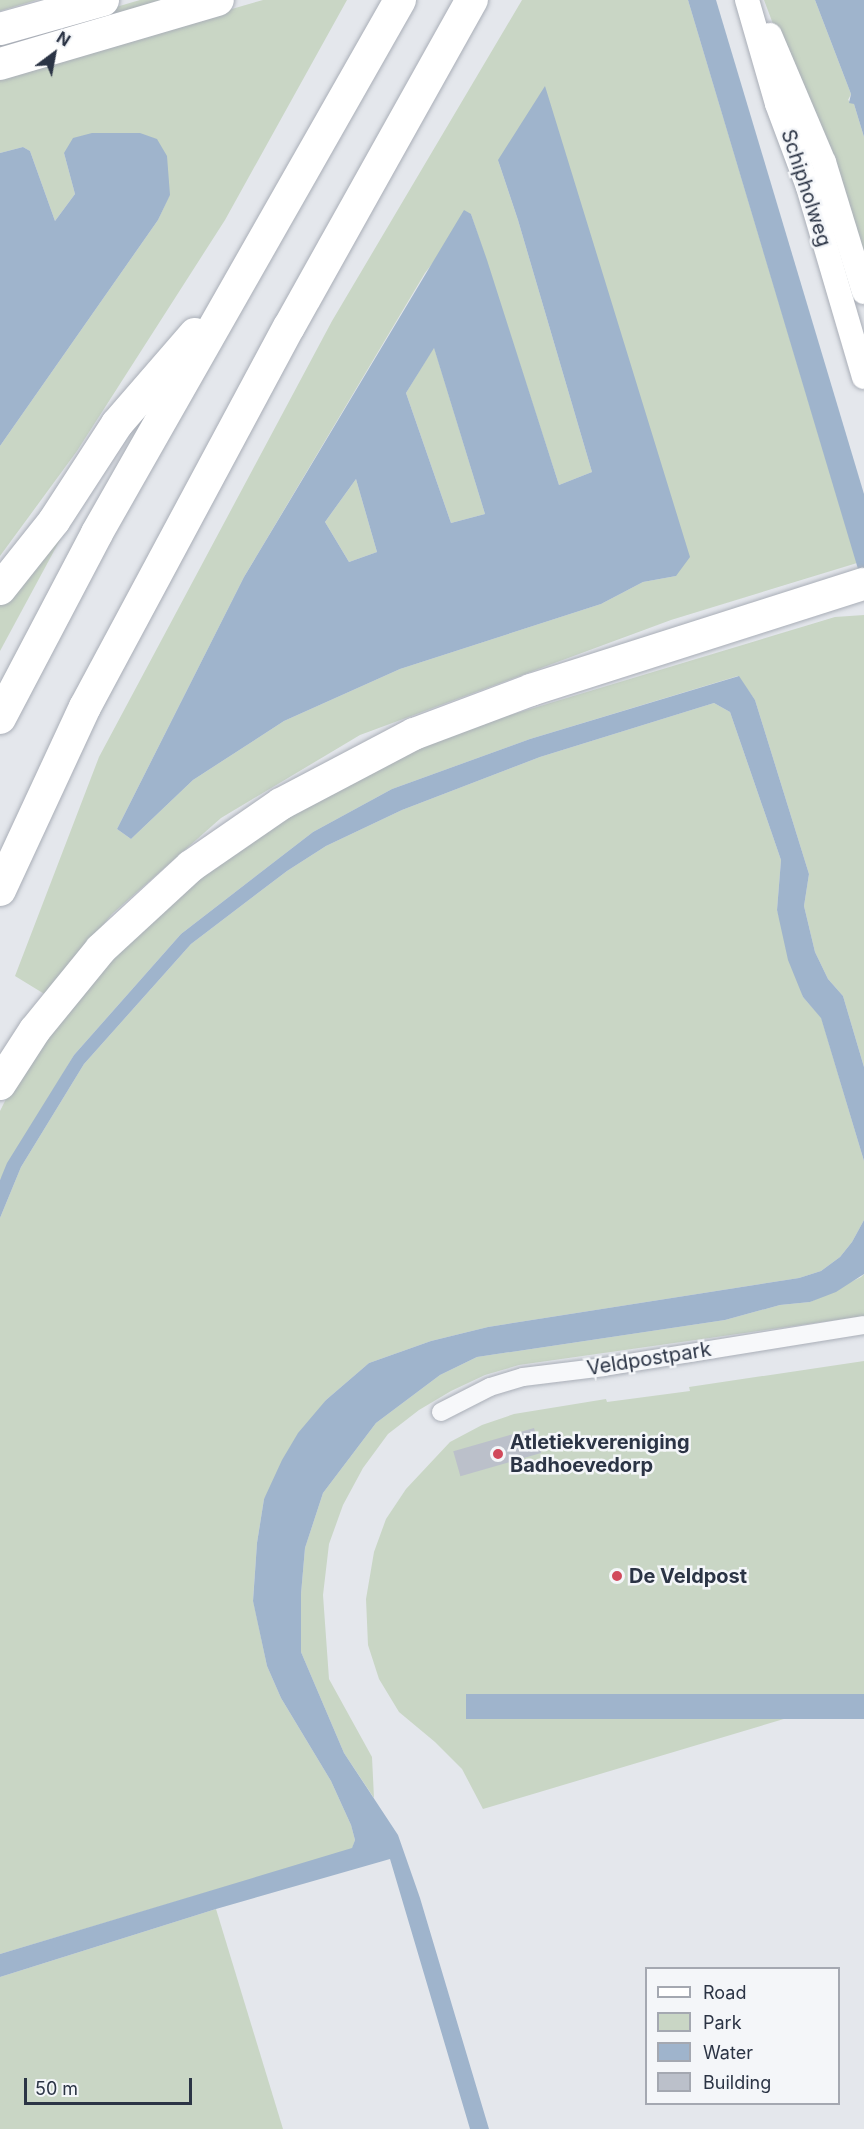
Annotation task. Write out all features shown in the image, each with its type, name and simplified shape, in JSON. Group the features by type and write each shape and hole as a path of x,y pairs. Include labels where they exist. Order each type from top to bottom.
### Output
{"highway":[{"path":"0,29 103,0"},
{"path":"0,64 218,0"},
{"path":"0,718 97,533 400,0"},
{"path":"0,890 85,707 289,327 472,0"},
{"path":"0,589 54,520 117,424 242,279"},
{"path":"0,1084 35,1030 101,949 191,866 281,804 414,734 531,690 857,586"}],"main road":[{"name":"Schipholweg","path":"747,0 777,104 808,187 864,377"},
{"name":"Schipholweg","path":"755,0 824,162 864,292"}],"street":[{"name":"Veldpostpark","path":"441,1412 490,1387 523,1377 604,1367 864,1325"}],"green space":[{"path":"0,0 37,0 0,11"},
{"path":"140,0 171,0 0,51 0,41"},
{"path":"263,0 347,0 225,220 77,451 0,556 0,446 158,220 170,194 64,153 75,194 55,221 30,151 23,147 0,153 0,76"},
{"path":"522,0 688,0 857,563 671,620 360,735 221,818 112,914 46,995 15,976 99,757 332,321","holes":["498,160 676,576 643,582 601,604 400,669 284,721 193,780 131,839 117,829 244,577 425,273 471,214 559,485 592,472 518,220"]},
{"path":"764,0 815,0 851,94 848,100 854,104 864,137 864,265"},
{"path":"434,347 485,514 451,523 406,393"},
{"path":"356,479 377,552 349,562 325,522"},
{"path":"53,532 61,538 0,651 0,597"},
{"path":"864,615 864,1067 843,996 828,979 815,952 804,906 809,874 755,700 738,676 530,739 392,789 313,832 181,934 74,1055 0,1180 0,1111 7,1097 60,1018 132,935 211,862 414,744 835,617"},
{"path":"714,703 730,712 781,860 777,910 803,997 821,1017 864,1161 864,1220 852,1242 840,1257 821,1271 799,1278 488,1327 431,1341 369,1363 326,1400 264,1499 257,1543 253,1600 267,1666 281,1698 331,1781 351,1825 355,1840 352,1849 0,1954 0,1218 21,1167 84,1064 191,944 287,871 326,846 402,810 540,757"},
{"path":"864,1274 864,1316 519,1365 485,1375 451,1391 419,1410 388,1434 363,1468 343,1505 329,1544 323,1595 329,1679 372,1757 374,1798 344,1753 301,1652 301,1594 305,1548 323,1493 376,1423 440,1375 477,1357 725,1320 780,1305 810,1302"},
{"name":"De Veldpost","path":"864,1361 864,1695 483,1809 462,1769 435,1742 399,1712 379,1679 368,1645 366,1599 374,1552 386,1519 406,1489 450,1442 482,1425 514,1414 606,1399 607,1402 690,1391 689,1387"},
{"path":"216,1909 283,2129 0,2129 0,1977"}],"water":[{"path":"688,0 716,0 864,494 864,589"},
{"path":"815,0 864,0 864,137 854,104 849,103 851,94"},
{"path":"545,86 690,557 676,576 643,582 601,604 400,669 284,721 193,780 131,839 117,829 244,577 464,210 471,214 487,260 559,485 592,472 518,220 498,160","holes":["434,348 485,514 451,523 406,393","356,479 377,552 349,562 325,522"]},
{"path":"92,133 140,133 157,139 167,156 170,195 158,220 0,446 0,153 23,147 30,151 55,221 75,194 64,153 73,138"},
{"path":"739,676 755,700 809,874 804,906 815,952 828,979 843,996 864,1067 864,1161 821,1018 803,997 788,960 777,910 781,860 730,712 714,703 540,757 402,810 326,846 287,871 191,944 84,1064 21,1167 0,1218 0,1180 7,1163 74,1055 181,934 313,832 392,789 530,739"},
{"path":"864,1220 864,1274 836,1292 810,1302 780,1305 725,1320 477,1357 440,1375 376,1423 323,1493 305,1548 301,1594 301,1652 344,1753 398,1835 420,1898 489,2129 470,2129 390,1859 216,1909 0,1977 0,1954 352,1848 355,1840 351,1825 331,1781 281,1698 267,1666 253,1601 257,1543 264,1499 282,1460 298,1433 326,1400 369,1363 431,1341 488,1327 799,1278 821,1271 840,1257 852,1242"},
{"path":"466,1694 864,1694 864,1719 466,1719"}],"building":[{"path":"534,1428 541,1453 460,1476 453,1451"}],"place":[{"name":"Atletiekvereniging Badhoevedorp","path":"498,1454"},
{"name":"De Veldpost","path":"617,1576"}]}
